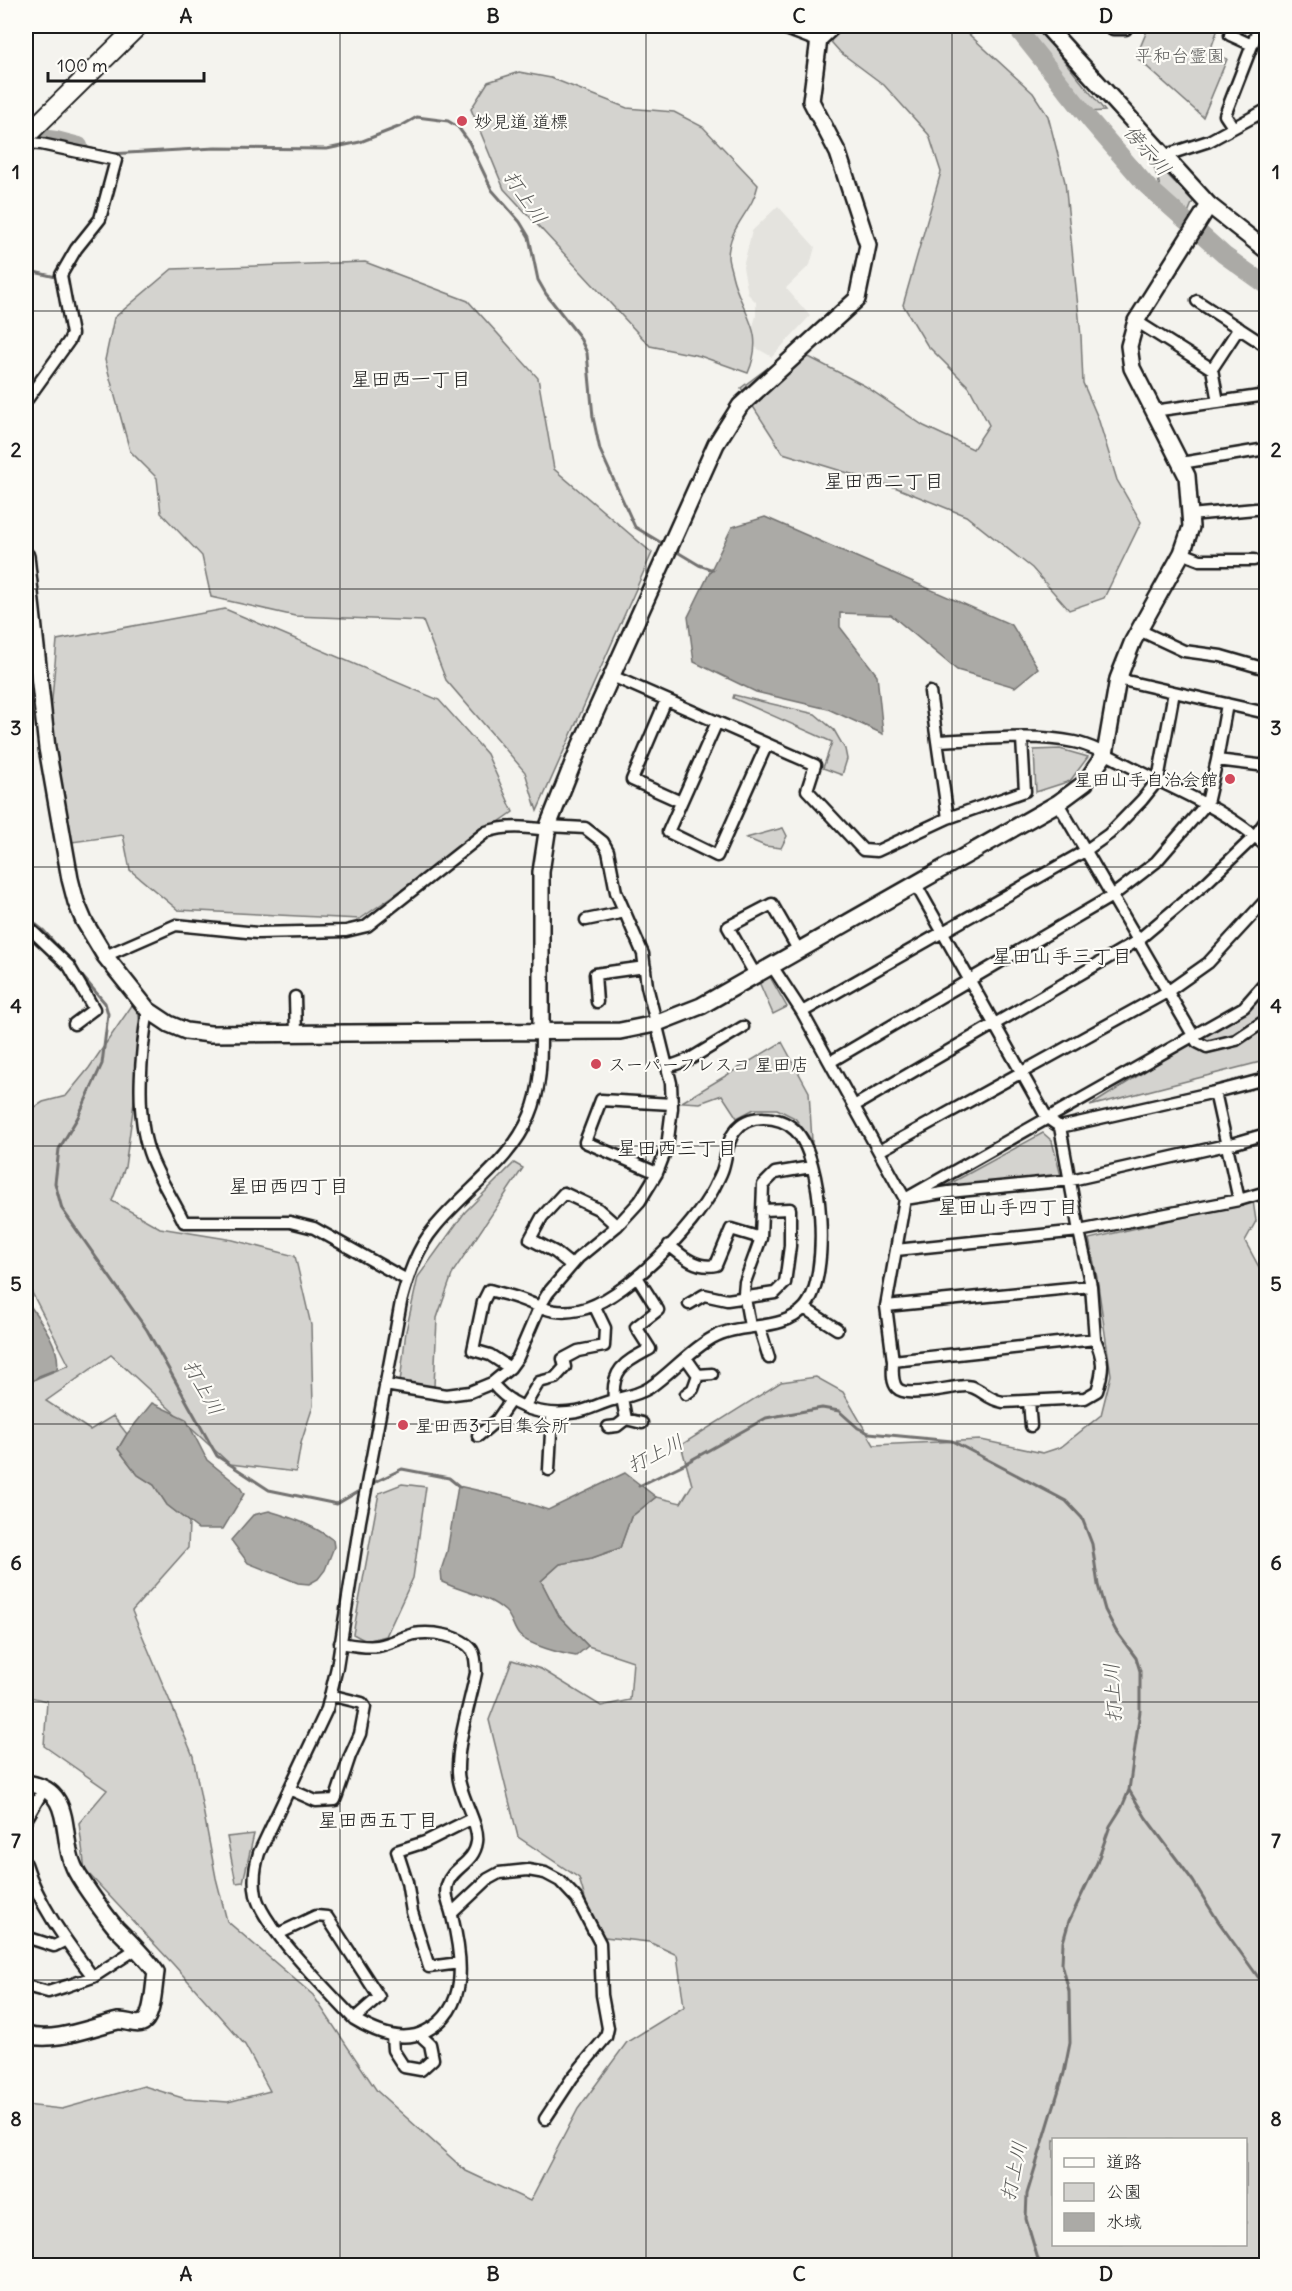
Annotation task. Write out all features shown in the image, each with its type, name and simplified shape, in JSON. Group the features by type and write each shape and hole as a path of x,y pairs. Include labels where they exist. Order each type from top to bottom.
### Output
{"main road":[{"path":"26,136 138,26"}],"street":[{"path":"784,26 819,39"},
{"path":"340,1643 378,1646 416,1634 448,1636 472,1650 476,1661 476,1673 459,1754 458,1773 478,1838 476,1851 468,1862 453,1874 447,1885 447,1899 458,1940 458,1992 453,2006 445,2017 419,2034 392,2036 370,2029 354,2019 270,1925 256,1896 255,1867 259,1853 321,1723 330,1695 407,1280 419,1251 434,1227 505,1156 530,1116 538,1087 541,1033 541,872 547,828 716,444 740,406 857,299 868,245 838,153 811,101 819,39 833,26"},
{"path":"1046,26 1209,205 1266,250"},
{"path":"1108,26 1113,29 1126,29 1127,26"},
{"path":"1230,35 1254,40 1249,66 1225,115 1233,128"},
{"path":"1166,158 1172,153 1209,141 1266,110"},
{"path":"26,142 117,160 100,219 76,249 61,275 72,334 26,402"},
{"path":"26,556 29,606 47,748 69,879 84,921 105,956 148,1010 169,1024 186,1031 210,1034 541,1033 620,1031 655,1024 702,1006 1058,803 1085,783 1105,754 1118,679 1139,630 1182,553 1191,527 1187,476 1132,368 1129,346 1136,321 1209,205"},
{"path":"1197,301 1266,346"},
{"path":"1136,321 1212,369"},
{"path":"1218,402 1212,369 1239,328"},
{"path":"1153,411 1266,395"},
{"path":"1180,463 1266,449"},
{"path":"1190,515 1266,508"},
{"path":"1182,553 1200,560 1239,565 1254,560"},
{"path":"1139,630 1184,651 1221,657 1266,669"},
{"path":"612,676 815,765 807,790 863,850 878,851 948,818 1025,791 1022,739"},
{"path":"1118,679 1266,713"},
{"path":"930,692 948,818"},
{"path":"802,1012 1085,851 1109,834 1158,780 1174,692"},
{"path":"666,700 632,780 681,802"},
{"path":"830,1062 1112,896 1156,862 1207,803 1227,704"},
{"path":"717,722 668,832 717,856 767,744"},
{"path":"937,741 1047,738 1076,742 1207,803 1266,846"},
{"path":"1217,760 1266,765 1266,762"},
{"path":"1058,803 1197,1042 1208,1047 1236,1040 1266,1020"},
{"path":"854,1106 1137,941 1172,913 1255,836 1266,820"},
{"path":"105,956 176,925 257,933 346,931 368,926 486,832 498,828 585,828 603,842 608,851 615,892 643,954 655,1024 671,1083 672,1104 667,1147 657,1173 640,1201 617,1226 571,1265 548,1293 518,1357 510,1368 492,1383 470,1392 446,1395 386,1386"},
{"path":"772,966 802,1012 905,1199 886,1306 893,1378 897,1388 916,1392 967,1386 976,1388 993,1401 1085,1398 1097,1391 1102,1373 1102,1356 1095,1339 1091,1286 1060,1127 1047,1118 915,883"},
{"path":"879,1151 1167,992 1208,963 1266,900"},
{"path":"756,976 728,927 772,903 799,951"},
{"path":"586,920 625,912"},
{"path":"26,920 28,927 69,966 94,1009 74,1024"},
{"path":"597,1002 595,974 645,967"},
{"path":"905,1199 1244,1007 1266,982"},
{"path":"296,997 296,1034"},
{"path":"148,1010 142,1045 143,1133 150,1154 184,1222 303,1224 407,1280"},
{"path":"668,1067 690,1059 743,1027"},
{"path":"1060,1127 1215,1092 1261,1080 1266,1074"},
{"path":"1215,1092 1239,1200"},
{"path":"657,1173 585,1142 601,1100 672,1104"},
{"path":"492,1383 502,1395 537,1413 579,1412 647,1389 712,1338 738,1328 771,1325 789,1319 804,1308 813,1295 816,1284 822,1221 811,1167 801,1139 794,1129 771,1119 748,1119 735,1131 722,1171 705,1204 637,1277 594,1305 582,1310 558,1313 489,1290 483,1302 473,1350 490,1355 510,1368"},
{"path":"905,1199 949,1192 1071,1180 1266,1134"},
{"path":"769,1358 754,1326 745,1297 745,1282 761,1238 762,1191 768,1179 785,1170 811,1167"},
{"path":"896,1250 1079,1231 1239,1200 1266,1192"},
{"path":"571,1265 555,1252 530,1239 542,1217 564,1193 598,1209 617,1226"},
{"path":"688,1304 704,1295 727,1300 775,1293 785,1283 790,1246 790,1209 762,1210"},
{"path":"669,1245 686,1259 709,1266 716,1265 731,1229 761,1238"},
{"path":"626,1419 612,1385 627,1362 650,1349 636,1327 658,1310 637,1277"},
{"path":"886,1306 1091,1286"},
{"path":"524,1407 539,1382 555,1378 565,1367 563,1359 578,1351 604,1347 604,1328 594,1305"},
{"path":"804,1308 837,1329"},
{"path":"892,1361 1095,1339"},
{"path":"686,1358 698,1375"},
{"path":"698,1375 712,1374"},
{"path":"686,1394 693,1389 698,1375"},
{"path":"478,1436 497,1420 511,1400"},
{"path":"1029,1401 1031,1426"},
{"path":"549,1470 552,1414"},
{"path":"626,1419 642,1423"},
{"path":"608,1427 617,1426 626,1419"},
{"path":"289,1789 316,1801 335,1800 360,1734 365,1707 362,1703 330,1695"},
{"path":"26,1783 44,1789 56,1798 63,1810 74,1868 114,1925 156,1972 151,2009 144,2023 118,2021 57,2037 36,2038 26,2035"},
{"path":"26,1820 44,1789"},
{"path":"459,1963 429,1967 397,1851 425,1842 471,1819"},
{"path":"26,1864 30,1890 93,1977"},
{"path":"452,1913 488,1879 499,1873 528,1869 560,1881 578,1899 600,1943 602,1995 608,2028 606,2037 572,2078 545,2119"},
{"path":"278,1934 316,1916 327,1917 379,1997 354,2019"},
{"path":"26,1937 54,1946 66,1940"},
{"path":"26,1986 48,1992 93,1977 136,1948"},
{"path":"392,2036 393,2050 404,2067 421,2070 433,2059 430,2044 419,2034"}],"shaded area":[{"path":"778,206 815,247 810,265 786,288 810,316 772,357 748,343 756,316 756,302 748,294 743,267 752,231"}],"green space":[{"path":"817,26 955,26 962,28 1033,93 1048,116 1065,182 1081,336 1083,383 1098,418 1117,480 1141,522 1104,598 1069,610 1032,568 966,516 897,488 783,453 741,388 786,354 803,354 865,386 924,426 973,449 989,425 969,387 927,345 903,305 941,172 929,135 884,85 840,52"},
{"path":"1021,26 1036,26 1105,111 1087,112"},
{"name":"平和台霊園","path":"1149,26 1219,26 1210,51 1227,59 1203,117 1136,57"},
{"path":"519,72 551,78 627,108 674,112 703,127 758,185 751,204 732,236 728,257 736,289 754,333 755,345 748,373 700,356 650,346 504,189 471,109 488,82"},
{"path":"1154,161 1193,201 1186,218 1160,194"},
{"path":"365,262 468,301 538,378 554,469 652,553 537,811 525,772 446,680 423,621 295,616 211,597 202,556 161,513 157,478 130,451 105,360 114,318 172,269"},
{"path":"225,609 439,700 487,754 513,812 360,919 178,910 130,870 123,835 72,842 50,723 57,640"},
{"path":"734,695 815,714 834,730 845,749 847,759 842,775 823,768 832,742 733,698"},
{"path":"1060,749 1088,757 1070,781 1036,792 1034,750"},
{"path":"783,828 787,836 781,848 765,846 746,838"},
{"path":"770,977 787,1007 773,1014 759,982"},
{"path":"1266,995 1266,1055 1260,1062 1090,1106"},
{"path":"137,998 142,1045 125,1167 112,1201 160,1228 233,1240 295,1256 311,1325 313,1406 301,1443 296,1472 230,1464 111,1355 46,1401 90,1430 113,1416 127,1434 118,1449 138,1475 154,1485 167,1505 189,1522 188,1548 132,1611 193,1756 216,1878 227,1921 313,1995 377,2091 466,2171 530,2201 578,2109 627,2042 684,2007 677,1955 649,1942 596,1936 579,1878 518,1837 489,1720 512,1660 541,1669 601,1706 630,1700 633,1661 588,1646 559,1616 541,1581 560,1564 592,1558 620,1548 631,1517 656,1497 681,1503 692,1485 681,1445 781,1382 816,1377 843,1392 874,1445 981,1440 1043,1453 1061,1447 1101,1415 1111,1375 1089,1239 1253,1201 1256,1221 1245,1241 1266,1280 1266,2265 26,2265 26,2105 62,2109 144,2086 186,2099 228,2102 270,2091 245,2045 85,1870 79,1823 107,1790 44,1746 47,1701 30,1697 26,1701 26,1379 28,1382 69,1365 26,1281 26,1113 43,1102 66,1096 89,1068"},
{"path":"782,1042 809,1092 812,1141 795,1118 777,1109 754,1109 737,1118 722,1095 700,1103 682,1102"},
{"path":"1043,1133 1052,1141 1061,1176 942,1188"},
{"path":"514,1163 523,1168 453,1272 437,1318 434,1387 400,1383 406,1331 418,1277 465,1212"},
{"path":"402,1484 426,1487 413,1578 386,1636 366,1641 353,1634 379,1493"},
{"path":"254,1834 243,1882 236,1883 227,1837"}],"water":[{"path":"765,517 1012,625 1038,668 1015,687 957,670 891,615 840,613 840,627 877,675 883,734 828,709 756,692 694,662 688,617 732,527"},
{"path":"26,1300 53,1342 58,1361 57,1369 39,1376 32,1382 26,1380"},
{"path":"152,1403 186,1419 207,1460 239,1486 244,1494 223,1529 198,1529 167,1505 154,1485 138,1475 118,1449"},
{"path":"625,1473 656,1497 631,1517 620,1548 592,1558 560,1564 541,1581 559,1616 588,1646 576,1656 538,1646 524,1639 515,1629 507,1613 498,1606 483,1597 442,1582 441,1570 447,1552 458,1486 512,1498 548,1510"},
{"path":"269,1511 318,1530 333,1540 334,1547 325,1570 318,1579 309,1584 298,1583 248,1563 231,1540 253,1515"}],"waterway":[{"name":"傍示川","path":"1015,26 1090,120 1147,186 1224,255 1266,285"},
{"name":"打上川","path":"110,154 215,148 327,149 360,142 401,126 417,117 448,121 458,127 469,142 492,190 520,222 529,237 538,280 546,294 579,336 587,353 593,417 600,450 635,527 665,545"},
{"name":"打上川","path":"26,136 79,146"},
{"name":"打上川","path":"79,146 100,151"},
{"name":"打上川","path":"26,273 34,272 56,277"},
{"name":"打上川","path":"54,353 67,333"},
{"name":"打上川","path":"674,550 699,565 713,570"},
{"name":"打上川","path":"26,807 29,811 26,835 30,920 44,931 65,955"},
{"name":"打上川","path":"76,969 105,1003 108,1014 102,1064 78,1117 59,1149 55,1183 62,1209 147,1330 217,1456 269,1490 337,1504 364,1488"},
{"name":"打上川","path":"639,1486 684,1464 766,1418 822,1408 839,1411 858,1428 869,1433 952,1441 1066,1501 1082,1518 1092,1544 1098,1585 1105,1610 1116,1631 1136,1658 1140,1671 1140,1711 1129,1790 1110,1826 1097,1863 1069,1921 1063,1942 1062,1964 1069,1991 1070,2043 1064,2073 1027,2194 1026,2219 1040,2266"},
{"name":"打上川","path":"369,1485 402,1469 449,1478 460,1487"},
{"path":"1129,1790 1146,1818 1193,1881 1218,1921 1266,1988"}],"place":[{"name":"妙見道 道標","path":"462,121"},
{"name":"星田山手自治会館","path":"1230,779"},
{"name":"スーパーフレスコ 星田店","path":"596,1064"},
{"name":"星田西3丁目集会所","path":"403,1425"}],"district":[{"name":"星田西一丁目","path":"411,378"},
{"name":"星田西二丁目","path":"884,480"},
{"name":"星田山手三丁目","path":"1062,955"},
{"name":"星田西三丁目","path":"677,1147"},
{"name":"星田西四丁目","path":"289,1185"},
{"name":"星田山手四丁目","path":"1008,1206"},
{"name":"星田西五丁目","path":"378,1819"}]}
